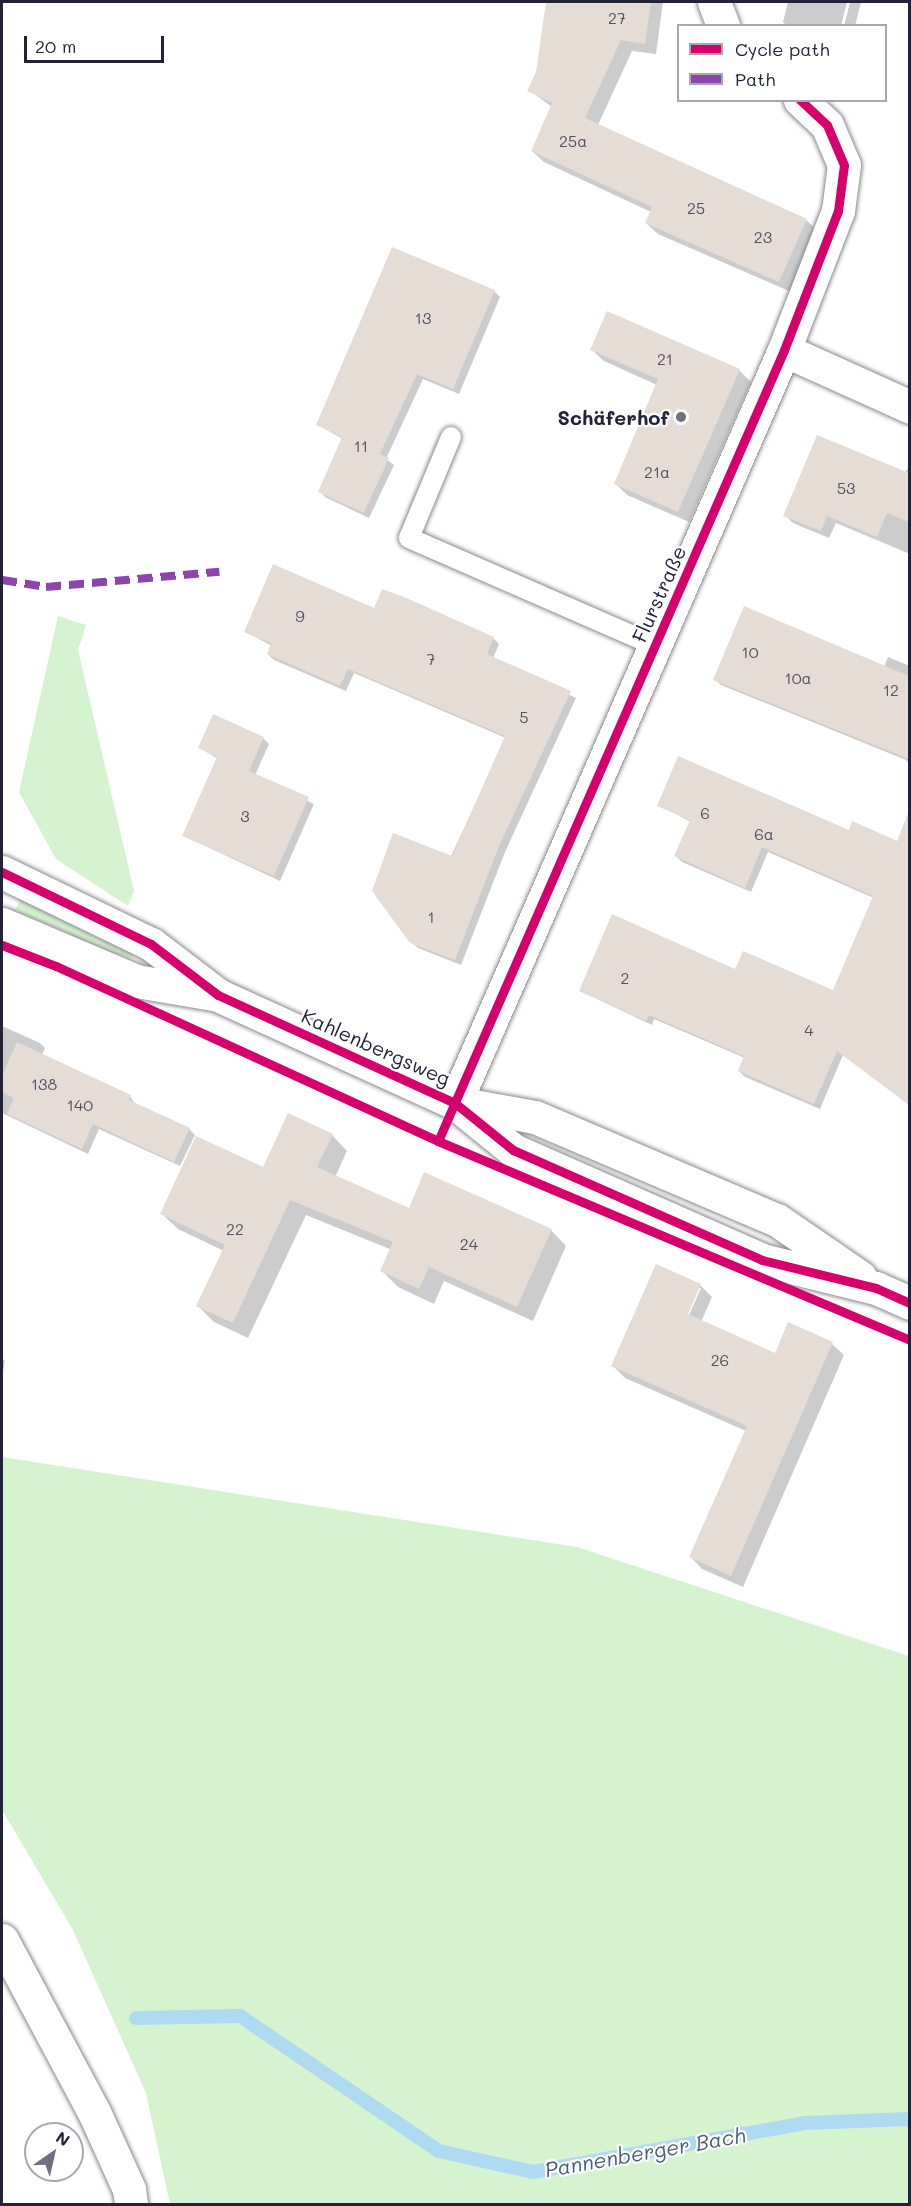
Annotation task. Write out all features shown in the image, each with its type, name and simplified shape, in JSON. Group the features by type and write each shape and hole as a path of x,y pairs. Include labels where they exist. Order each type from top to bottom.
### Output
{"street":[{"path":"714,2 722,24"},
{"name":"Flurstraße","path":"455,1103 784,350 838,211 844,165 827,125 802,102"},
{"path":"784,350 909,407"},
{"name":"Kahlenbergsweg","path":"2,872 151,944 218,995 455,1103 513,1150 762,1260 876,1288"},
{"name":"Kahlenbergsweg","path":"2,924 136,981 218,995"},
{"name":"Kahlenbergsweg","path":"455,1103 535,1117 777,1220 876,1288 909,1303"},
{"path":"2,1940 94,2112 129,2189 131,2205"}],"lane":[{"name":"Flurstraße","path":"451,437 409,538 656,646"}],"green space":[{"path":"58,616 86,625 78,650 134,891 128,906 56,859 19,792"},
{"path":"21,898 134,953 132,958 106,951 15,910"},
{"path":"2,1457 577,1547 909,1656 909,2204 170,2204 146,2093 72,1928 2,1810"}],"building":[{"path":"546,2 651,2 645,44 621,40 585,118 807,219 779,282 645,223 652,207 531,151 552,103 527,91 536,72"},
{"path":"392,247 495,290 453,389 417,374 380,454 389,458 364,513 318,492 342,437 316,425"},
{"path":"607,311 740,369 678,512 614,484 658,379 590,350"},
{"path":"817,435 909,473 909,522 887,513 877,537 827,516 821,531 783,516"},
{"path":"273,564 374,608 382,589 404,597 494,637 487,654 571,691 499,846 455,960 410,943 372,891 393,833 452,856 505,736 348,669 340,686 267,654 271,643 244,632"},
{"path":"744,606 909,676 909,759 713,680"},
{"path":"213,714 264,737 249,771 309,797 274,876 182,836 217,757 198,748"},
{"path":"678,756 849,830 852,821 897,841 909,811 909,1105 837,1051 814,1104 738,1071 744,1056 649,1015 646,1021 579,991 612,914 735,969 743,951 833,990 873,896 762,847 745,888 674,856 690,820 657,806"},
{"path":"17,1042 131,1095 129,1100 190,1128 174,1162 93,1124 82,1149 7,1114 14,1098 2,1092 2,1076"},
{"path":"288,1113 333,1134 317,1167 409,1208 424,1172 552,1229 517,1307 429,1267 419,1289 380,1271 393,1242 290,1200 233,1323 196,1306 225,1245 160,1214 196,1136 263,1167"},
{"path":"656,1264 701,1284 688,1314 775,1353 788,1322 833,1342 731,1576 689,1557 747,1426 611,1366"}],"waterway":[{"name":"Pannenberger Bach","path":"136,2018 240,2016 439,2151 533,2172 805,2123 910,2119"}],"marked path":[{"path":"2,580 46,587 219,572"}],"cycle path":[{"path":"438,1141 784,350 838,211 844,165 827,125 802,102"},
{"path":"2,872 151,944 218,995 455,1103 513,1150 762,1260 876,1288 910,1303"},
{"path":"2,945 56,966 438,1141 910,1340"}],"place":[{"name":"Schäferhof","path":"681,417"}]}
